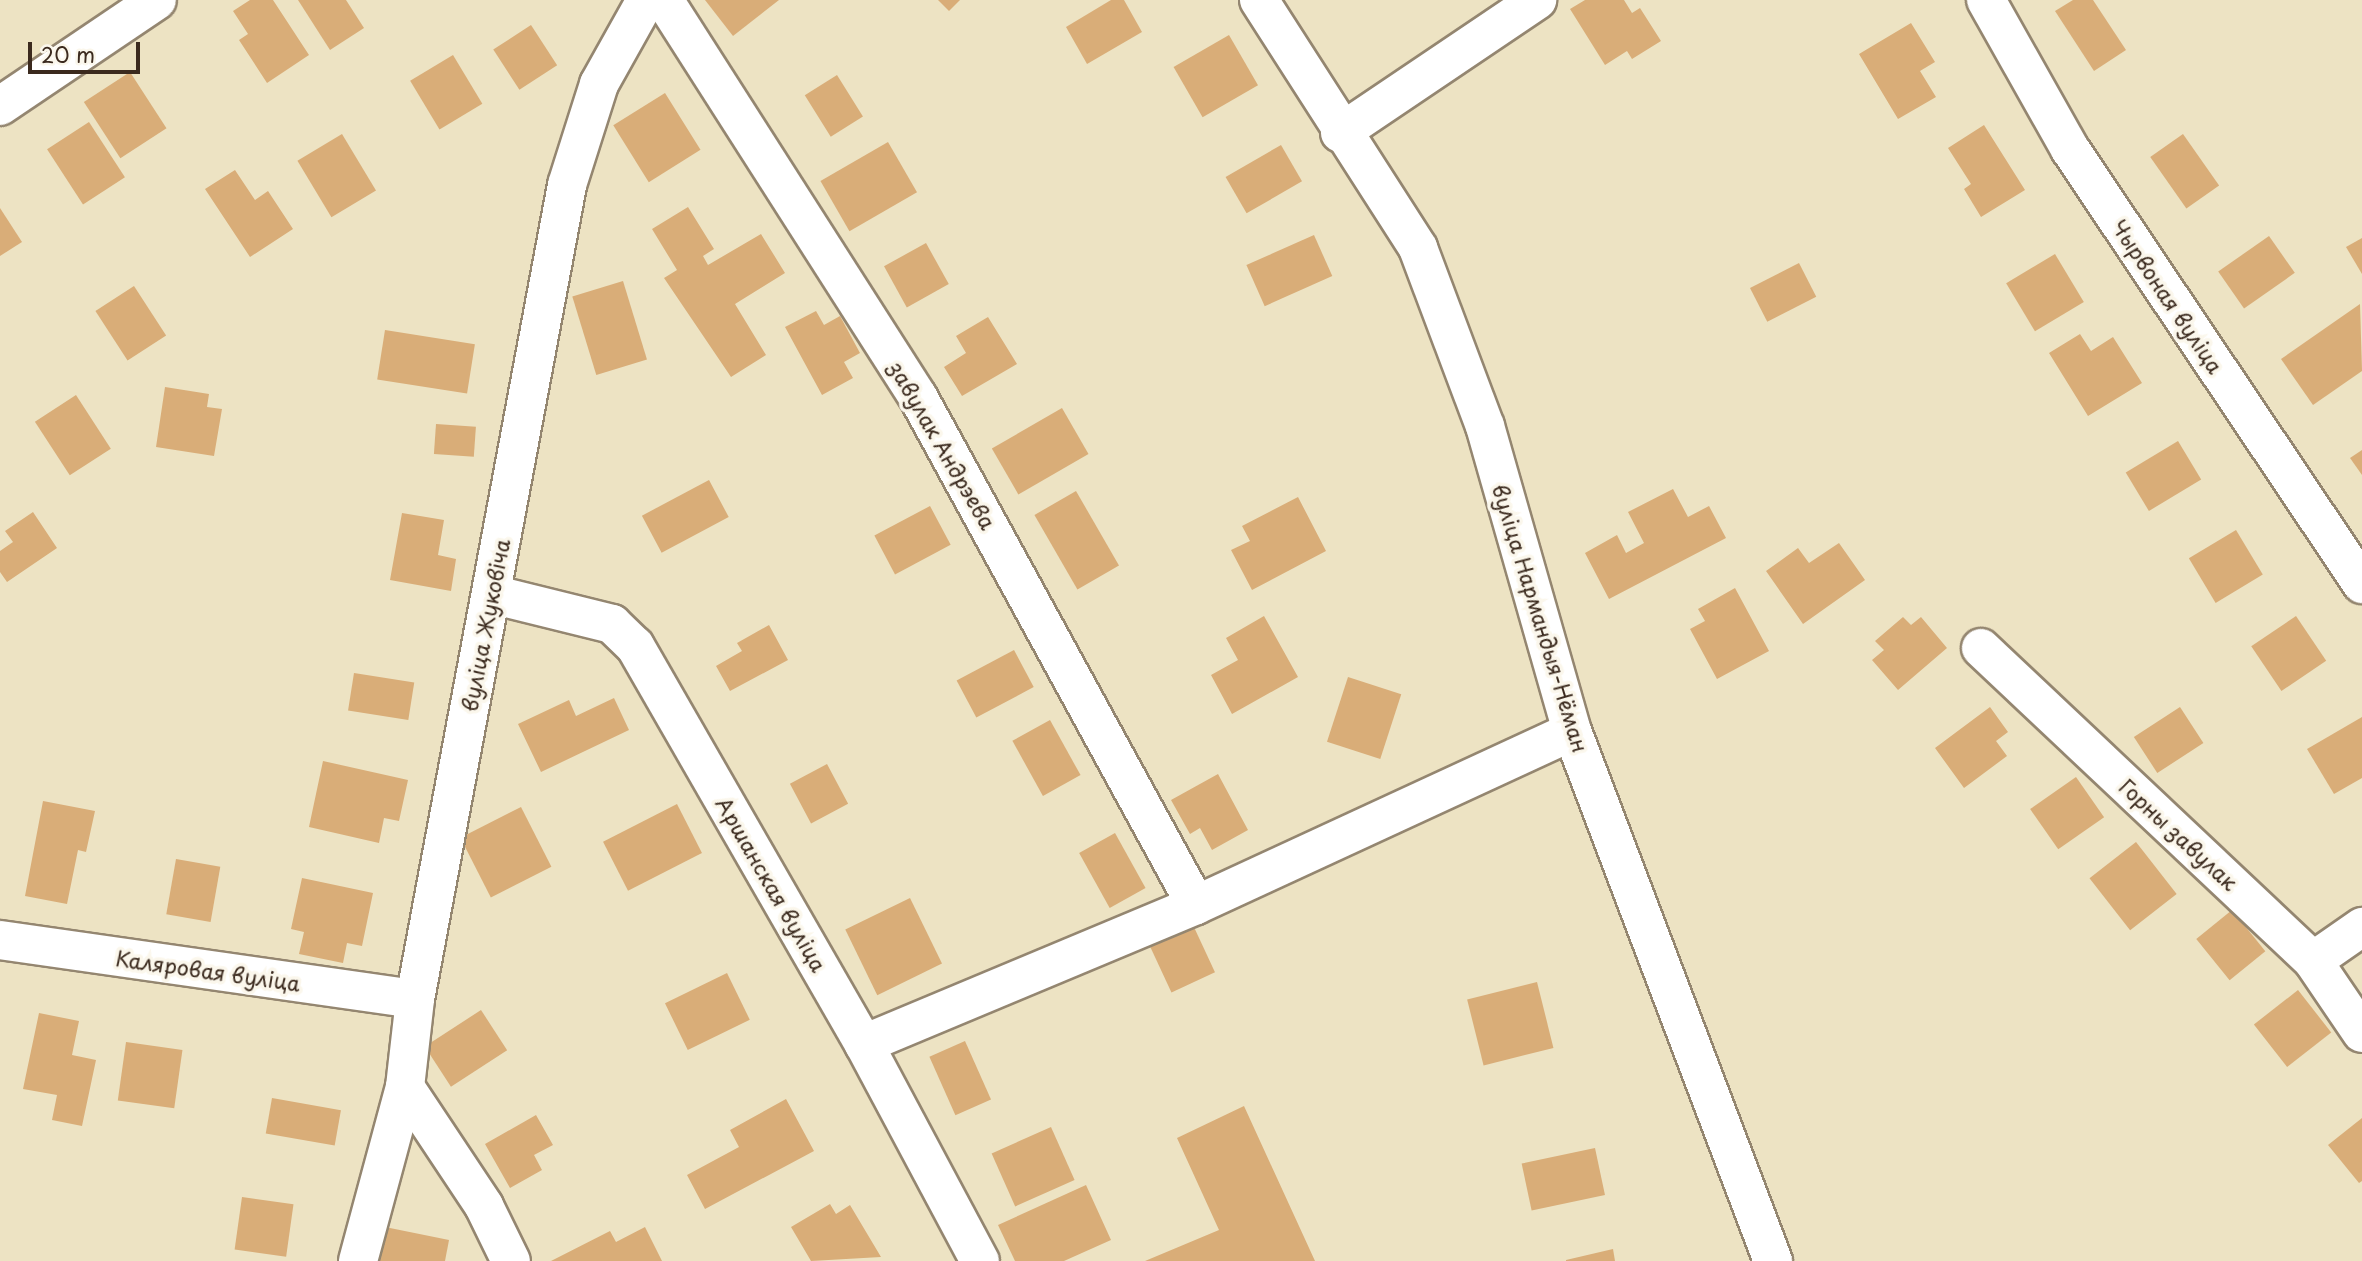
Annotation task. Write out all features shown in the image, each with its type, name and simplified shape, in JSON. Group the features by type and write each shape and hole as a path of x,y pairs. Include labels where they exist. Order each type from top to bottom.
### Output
{"street":[{"path":"0,106 157,0"},
{"name":"вуліца Жуковіча","path":"358,1261 405,1087 415,999 567,185 599,85 646,0"},
{"name":"завулак Андрэева","path":"664,0 918,397 1196,905"},
{"name":"вуліца Нармандыя-Нёман","path":"1259,0 1340,133 1418,248 1485,426 1572,731 1773,1261"},
{"path":"1340,133 1537,0"},
{"name":"Чырвоная вуліца","path":"1986,0 2070,149 2362,584"},
{"name":"Аршанская вуліца","path":"491,594 612,624 635,646 864,1044 980,1261"},
{"name":"Горны завулак","path":"1981,648 2313,961 2362,1032"},
{"path":"864,1044 1196,905 1572,731"},
{"path":"2313,961 2362,927"},
{"name":"Каляровая вуліца","path":"0,940 415,999"},
{"path":"405,1087 484,1206 511,1261"}],"building":[{"path":"250,0 273,0 309,55 267,83 239,40 248,34 233,11"},
{"path":"298,0 346,0 364,28 330,50"},
{"path":"705,0 779,0 733,36"},
{"path":"938,0 960,0 949,11"},
{"path":"1111,0 1124,0 1142,32 1087,64 1066,27"},
{"path":"1585,0 1624,0 1632,13 1640,8 1661,41 1632,59 1627,51 1605,65 1570,9"},
{"path":"2073,0 2093,0 2126,50 2094,71 2055,11"},
{"path":"1911,23 1935,62 1920,71 1936,97 1898,119 1859,54"},
{"path":"531,25 557,65 519,90 493,50"},
{"path":"1229,35 1258,85 1203,117 1174,67"},
{"path":"453,55 482,104 439,130 410,81"},
{"path":"130,72 166,128 120,158 84,102"},
{"path":"837,75 863,117 831,137 805,95"},
{"path":"665,93 701,150 649,182 613,125"},
{"path":"89,122 125,177 83,205 47,149"},
{"path":"1984,125 2025,190 1981,217 1964,189 1971,184 1948,148"},
{"path":"342,134 376,191 331,217 297,161"},
{"path":"2183,134 2219,186 2186,209 2150,157"},
{"path":"888,142 917,192 849,231 820,181"},
{"path":"1281,145 1302,181 1247,213 1226,177"},
{"path":"235,170 255,200 268,191 293,229 250,257 205,189"},
{"path":"688,207 714,249 703,256 708,265 761,234 785,273 735,304 766,355 731,377 664,278 677,270 652,229"},
{"path":"0,208 22,242 0,256"},
{"path":"1314,235 1332,276 1265,306 1246,265"},
{"path":"2269,236 2295,273 2244,308 2218,272"},
{"path":"2362,238 2362,274 2346,247"},
{"path":"926,243 949,284 907,307 884,266"},
{"path":"2055,254 2084,302 2035,331 2006,283"},
{"path":"1799,263 1816,297 1767,322 1750,288"},
{"path":"623,281 647,359 596,375 572,296"},
{"path":"134,286 166,335 128,361 95,311"},
{"path":"2360,304 2362,371 2313,405 2281,359"},
{"path":"816,311 824,325 840,316 860,353 844,362 853,378 822,395 785,327"},
{"path":"988,317 1017,364 962,396 944,367 966,353 956,336"},
{"path":"385,330 475,344 467,394 377,379"},
{"path":"2080,334 2091,351 2113,337 2142,383 2088,416 2049,353"},
{"path":"165,387 209,394 207,407 222,409 214,456 156,447"},
{"path":"76,395 111,449 70,475 35,422"},
{"path":"1062,408 1088,454 1018,494 992,448"},
{"path":"436,424 476,427 474,457 434,454"},
{"path":"2178,441 2201,480 2149,511 2126,472"},
{"path":"2362,450 2362,475 2350,458"},
{"path":"709,480 729,517 662,553 642,516"},
{"path":"1673,489 1688,517 1709,506 1726,538 1609,599 1585,553 1617,535 1626,553 1644,543 1628,512"},
{"path":"1076,491 1119,565 1077,589 1034,515"},
{"path":"1298,497 1326,551 1252,590 1231,550 1250,541 1242,526"},
{"path":"930,506 951,545 895,574 874,536"},
{"path":"33,512 57,548 7,582 0,572 0,551 13,542 5,531"},
{"path":"402,513 444,520 438,555 456,559 451,591 390,580"},
{"path":"2236,530 2263,575 2216,603 2189,558"},
{"path":"1839,543 1865,580 1803,624 1766,571 1798,548 1809,563"},
{"path":"1735,588 1769,651 1717,679 1690,629 1705,621 1698,609"},
{"path":"1264,616 1298,677 1232,714 1211,675 1238,660 1226,638"},
{"path":"2296,616 2326,661 2281,691 2251,646"},
{"path":"1903,617 1911,625 1921,617 1947,648 1898,690 1872,660 1884,650 1875,641"},
{"path":"769,625 788,660 730,691 716,666 742,651 737,643"},
{"path":"1014,650 1034,687 976,718 957,681"},
{"path":"354,673 414,683 408,720 348,711"},
{"path":"1348,677 1401,694 1380,759 1327,742"},
{"path":"614,698 629,730 541,772 518,724 569,700 576,716"},
{"path":"1990,707 2008,732 1996,741 2007,756 1964,788 1935,748"},
{"path":"2180,707 2203,743 2157,773 2134,737"},
{"path":"2362,717 2362,778 2334,794 2307,749"},
{"path":"1050,720 1081,775 1043,796 1012,741"},
{"path":"323,761 408,780 399,821 384,818 379,843 309,827"},
{"path":"827,764 848,804 811,823 790,784"},
{"path":"1218,774 1248,830 1212,850 1200,828 1190,834 1171,800"},
{"path":"2076,777 2104,817 2058,849 2030,809"},
{"path":"43,801 95,811 86,852 78,850 67,904 25,896"},
{"path":"677,804 702,853 628,891 603,842"},
{"path":"521,807 551,867 491,898 460,838"},
{"path":"1115,833 1146,888 1110,908 1079,853"},
{"path":"2136,842 2177,894 2130,930 2090,878"},
{"path":"176,859 220,867 211,922 166,914"},
{"path":"302,878 373,893 362,946 347,943 343,963 299,954 304,932 291,929"},
{"path":"910,898 942,964 877,995 845,930"},
{"path":"2232,910 2265,951 2230,980 2196,939"},
{"path":"1193,925 1215,972 1171,992 1149,945"},
{"path":"727,973 750,1020 688,1050 665,1003"},
{"path":"1537,982 1553,1048 1484,1065 1467,999"},
{"path":"2298,990 2331,1033 2287,1067 2254,1024"},
{"path":"481,1010 507,1050 451,1087 425,1046"},
{"path":"39,1013 79,1021 72,1055 96,1060 82,1126 52,1120 57,1095 23,1089"},
{"path":"965,1041 991,1099 955,1115 929,1057"},
{"path":"126,1042 182,1050 174,1108 118,1100"},
{"path":"272,1098 341,1110 335,1146 266,1133"},
{"path":"786,1099 814,1151 705,1209 687,1175 739,1147 730,1130"},
{"path":"1244,1106 1315,1261 1145,1261 1219,1230 1177,1138"},
{"path":"536,1115 553,1145 534,1155 542,1170 510,1188 485,1144"},
{"path":"2362,1118 2362,1181 2359,1183 2328,1145"},
{"path":"1051,1127 1075,1180 1015,1206 992,1153"},
{"path":"1595,1148 1605,1195 1532,1211 1522,1164"},
{"path":"1086,1185 1111,1240 1064,1261 1015,1261 998,1225"},
{"path":"242,1197 293,1204 286,1257 235,1249"},
{"path":"830,1204 836,1214 850,1205 881,1257 811,1261 791,1227"},
{"path":"385,1227 449,1240 445,1261 378,1261"},
{"path":"645,1227 662,1261 551,1261 610,1231 616,1242"},
{"path":"1613,1249 1615,1261 1566,1261 1566,1260"}]}
